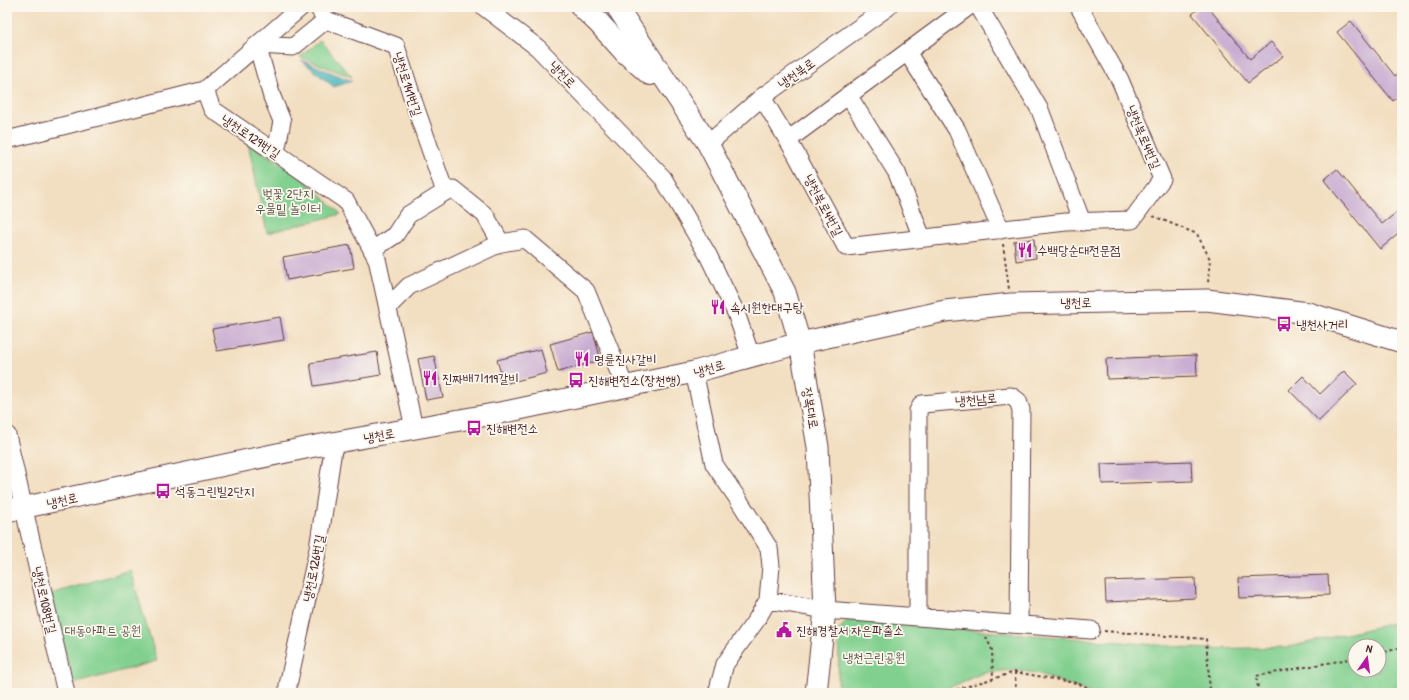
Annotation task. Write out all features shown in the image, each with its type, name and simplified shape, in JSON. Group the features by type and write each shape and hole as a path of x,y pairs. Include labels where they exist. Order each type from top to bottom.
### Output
{"highway":[{"path":"582,7 598,22 625,52 650,74"}],"main road":[{"path":"596,7 708,144"},
{"path":"617,7 708,144"},
{"name":"장복대로","path":"708,144 785,292 800,343 818,447 825,610 816,693"},
{"name":"냉천로","path":"15,510 334,443 510,411 625,387 694,372 800,343 945,311 1011,304 1207,300 1308,313 1402,342"}],"street":[{"path":"7,140 205,90 301,7"},
{"name":"냉천로","path":"484,7 538,48 663,178 708,255 736,313 751,356"},
{"name":"냉천북로","path":"708,144 762,98 888,7"},
{"path":"788,140 968,7"},
{"path":"979,7 1040,110 1082,222"},
{"name":"냉천북로4번길","path":"762,98 788,140 846,247 1082,222 1132,220 1162,179 1120,80 1079,7"},
{"path":"257,45 293,47 322,13"},
{"name":"냉천로141번길","path":"322,13 396,46 414,103 449,191"},
{"path":"257,45 272,96 282,121 276,152"},
{"path":"908,52 957,130 1001,230"},
{"name":"냉천로129번길","path":"205,90 212,109 346,201 377,259 414,428"},
{"path":"848,96 897,173 922,238"},
{"path":"372,250 395,235 408,215 449,191 485,215 501,243"},
{"path":"388,307 409,286 501,243 525,239 586,292 625,387"},
{"path":"694,372 714,464 769,548 772,566 768,600 757,619 725,664 717,693"},
{"name":"냉천남로","path":"918,617 918,411 922,404 1010,396 1018,401 1021,410 1019,624"},
{"name":"냉천로108번길","path":"7,435 15,510 66,693"},
{"name":"냉천로126번길","path":"288,693 288,685 318,549 334,443"},
{"path":"768,600 825,610 1091,630"}],"path":[{"path":"1138,210 1197,234 1210,259 1207,300"},
{"path":"1001,230 1011,304"},
{"path":"979,621 992,650 993,678"},
{"path":"1091,630 1206,639 1211,693"},
{"path":"1387,652 1402,647"},
{"path":"1259,693 1256,676 1347,659"},
{"path":"1015,672 1016,693"},
{"path":"946,693 1015,672 1076,683 1102,693"},
{"path":"1390,693 1402,689"}],"green space":[{"path":"320,40 352,77 300,57"},
{"name":"벚꽃 2단지 우물밑 놀이터","path":"248,143 299,175 341,214 267,233"},
{"name":"대동아파트 공원","path":"130,570 157,661 73,684 51,594"},
{"name":"냉천근린공원","path":"847,620 1207,649 1289,647 1402,621 1402,690 1393,693 1090,693 1040,674 1017,670 985,672 937,693 838,693 839,630"}],"water":[{"path":"301,60 352,81 334,87"}],"building":[{"path":"1201,7 1208,7 1250,59 1271,42 1283,56 1248,83 1192,14"},
{"path":"1351,21 1395,76 1402,71 1402,94 1393,101 1337,32"},
{"path":"1337,169 1382,224 1402,208 1402,231 1380,249 1324,180"},
{"name":"수백당순대전문점","path":"1034,239 1036,258 1016,261 1014,241"},
{"path":"350,245 354,268 287,280 283,257"},
{"path":"280,317 284,340 217,351 212,329"},
{"path":"593,332 601,360 558,372 550,344"},
{"path":"541,349 547,373 504,384 497,360"},
{"path":"377,352 381,375 314,386 310,363"},
{"path":"1196,355 1197,376 1107,379 1106,359"},
{"name":"진짜배기119갈비","path":"434,356 443,397 426,400 418,359"},
{"path":"1344,371 1357,384 1319,421 1289,390 1303,376 1320,394"},
{"path":"1191,461 1192,481 1102,484 1101,464"},
{"path":"1328,575 1329,595 1239,598 1238,578"},
{"path":"1195,578 1196,598 1106,602 1105,581"}],"place":[{"name":"수백당순대전문점","path":"1025,250"},
{"name":"속시원한대구탕","path":"718,307"},
{"name":"냉천사거리","path":"1284,324"},
{"name":"명륜진사갈비","path":"582,359"},
{"name":"진짜배기119갈비","path":"430,378"},
{"name":"진해변전소(장천행)","path":"576,380"},
{"name":"진해변전소","path":"474,428"},
{"name":"석동그린빌2단지","path":"163,491"},
{"name":"진해경찰서 자은파출소","path":"784,630"}]}
